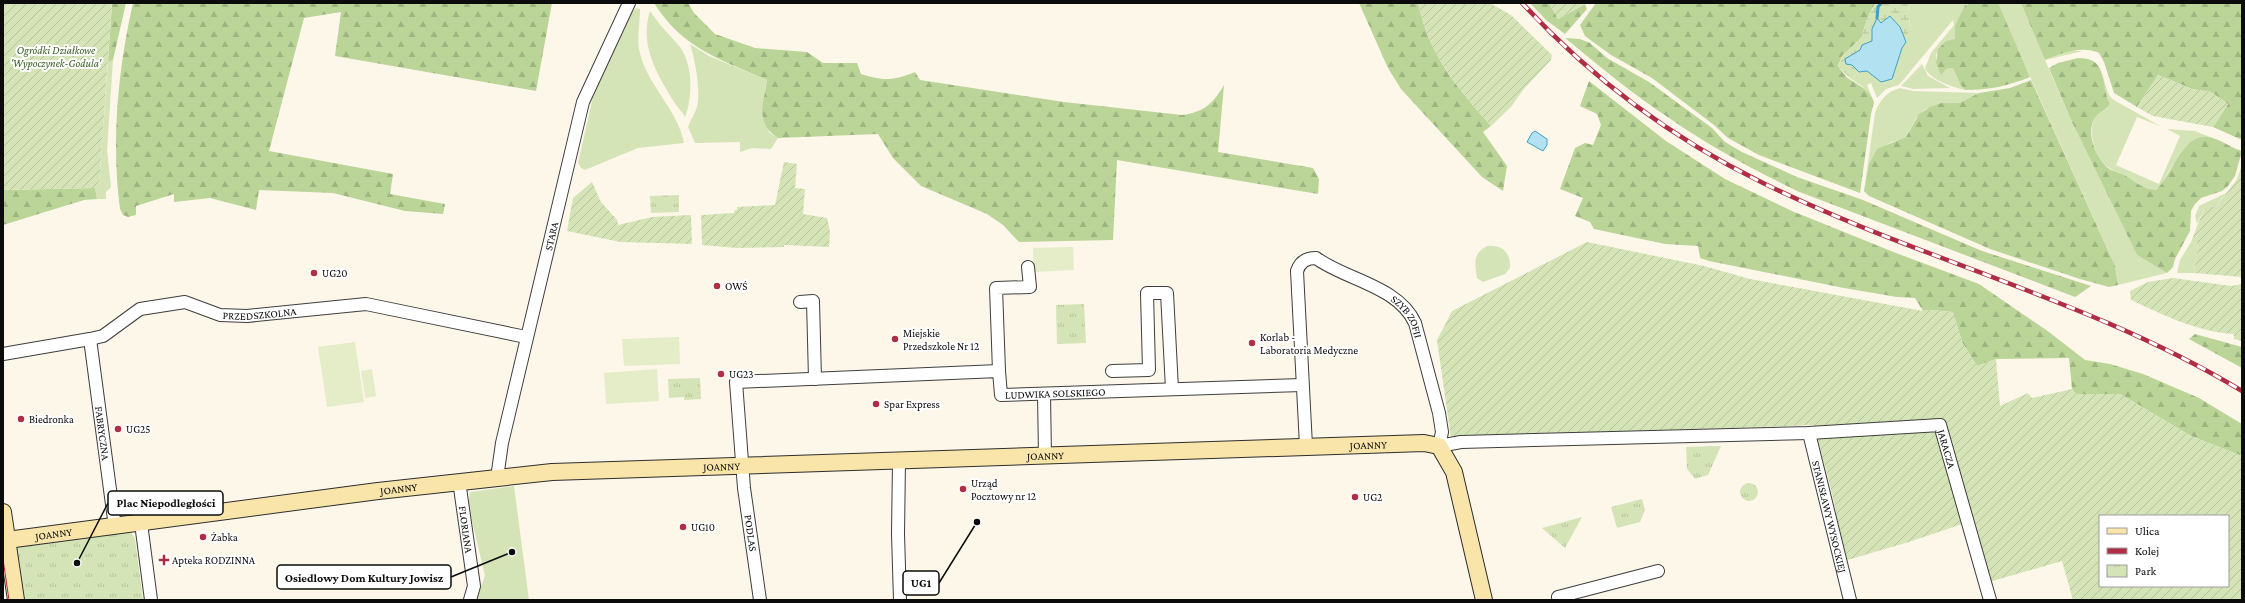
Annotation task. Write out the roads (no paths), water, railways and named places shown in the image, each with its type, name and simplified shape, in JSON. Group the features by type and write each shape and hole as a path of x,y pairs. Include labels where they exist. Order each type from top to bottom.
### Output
{"street":[{"name":"STARA","path":"497,478 502,443 526,336 583,102 629,3"},
{"name":"SZYB ZOFII","path":"1302,385 1297,271 1299,265 1306,259 1316,258 1403,305 1415,323 1439,413 1442,432 1439,446"},
{"path":"742,466 736,382 999,371 996,288 1030,287 1028,267"},
{"path":"1112,371 1149,370 1147,293 1167,293 1172,389"},
{"path":"800,302 813,301 815,379"},
{"name":"PRZEDSZKOLNA","path":"3,354 103,336 140,309 185,302 220,315 247,316 366,304 526,336"},
{"name":"FABRYCZNA","path":"90,339 115,526"},
{"name":"LUDWIKA SOLSKIEGO","path":"999,371 1000,395 1302,385"},
{"path":"1302,385 1306,446"},
{"path":"1044,394 1045,456"},
{"name":"JARACZA","path":"1808,433 1940,425 1990,600"},
{"path":"1484,600 1454,472 1439,446 1461,442 1808,433"},
{"name":"STANISŁAWY WYSOCKIEJ","path":"1808,433 1850,600"},
{"name":"JOANNY","path":"7,540 459,481 552,472 1405,443 1439,446"},
{"path":"899,461 898,534 900,600"},
{"name":"PODLAS","path":"742,466 760,600"},
{"name":"FLORIANA","path":"459,481 474,586 470,600"},
{"path":"3,515 16,600"},
{"path":"140,523 151,600"},
{"path":"1559,600 1558,597 1658,571"}],"water":[{"path":"1890,16 1900,27 1906,42 1902,48 1892,79 1881,82 1867,71 1859,72 1852,65 1846,64 1845,59 1860,50 1862,45 1872,41 1872,29 1877,18 1881,23"},
{"path":"1535,131 1547,139 1547,145 1543,151 1527,142 1532,133"}],"waterway":[{"path":"1877,18 1878,7 1881,3"}],"tram line":[{"path":"3,559 9,600"}],"railway":[{"path":"1522,3 1548,30 1604,81 1665,126 1730,166 1822,210 2126,331 2185,359 2242,391"}],"place":[{"name":"UG20","path":"314,273"},
{"name":"OWŚ","path":"717,286"},
{"name":"Miejskie Przedszkole Nr 12","path":"895,339"},
{"name":"Korlab - Laboratoria Medyczne","path":"1252,343"},
{"name":"UG23","path":"721,374"},
{"name":"Spar Express","path":"876,404"},
{"name":"Biedronka","path":"21,419"},
{"name":"UG25","path":"118,429"},
{"name":"Urząd Pocztowy nr 12","path":"963,489"},
{"name":"UG2","path":"1355,497"},
{"name":"UG1","path":"977,522"},
{"name":"UG10","path":"683,527"},
{"name":"Żabka","path":"203,537"},
{"name":"Osiedlowy Dom Kultury Jowisz","path":"512,552"},
{"name":"Apteka RODZINNA","path":"164,560"},
{"name":"Plac Niepodległości","path":"77,563"}],"park label":[{"name":"Ogródki Działkowe 'Wypoczynek-Godula'","path":"56,56"}]}
